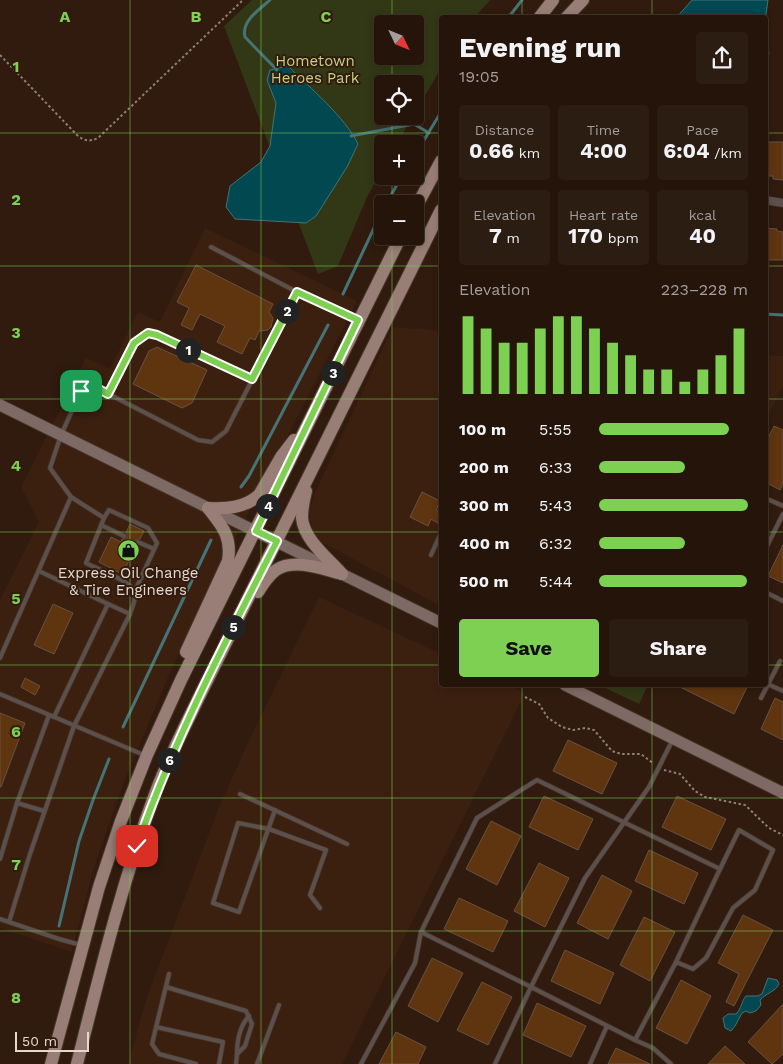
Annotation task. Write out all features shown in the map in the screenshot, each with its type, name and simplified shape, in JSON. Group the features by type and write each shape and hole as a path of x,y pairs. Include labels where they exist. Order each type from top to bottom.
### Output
{"main road":[{"path":"540,15 553,0"},
{"path":"569,15 583,0"},
{"path":"423,195 439,165"},
{"path":"77,1064 116,914 153,802 167,766 237,620 439,214"},
{"path":"51,1064 100,886 121,821 146,756 181,680 396,245"},
{"path":"0,405 439,622"},
{"path":"208,508 239,506 259,495 281,457 310,419"},
{"path":"308,478 302,515 303,525 314,544 342,574"},
{"path":"181,680 185,655 228,561 230,547 227,534 208,508"},
{"path":"237,620 269,576 281,568 305,565 342,574"},
{"path":"569,687 783,793"}],"street":[{"path":"768,200 783,203"}],"lane":[{"path":"210,247 297,292 358,320"},
{"path":"104,518 71,497 50,468 61,435 81,391 95,387 198,440 212,442 226,430 297,292"},
{"path":"108,394 134,343 148,333 157,335 252,379"},
{"path":"0,658 71,497"},
{"path":"768,499 783,506"},
{"path":"9,922 44,811 74,726 130,614 135,591 157,543 148,528 109,510 86,563 128,584 135,591"},
{"path":"768,544 783,514"},
{"path":"101,525 124,536"},
{"path":"430,555 439,537"},
{"path":"138,542 154,550"},
{"path":"39,571 130,614"},
{"path":"768,594 783,601"},
{"path":"54,717 108,604"},
{"path":"768,681 780,661"},
{"path":"768,684 783,692"},
{"path":"761,698 765,687"},
{"path":"0,694 146,756"},
{"path":"0,860 16,803 49,715"},
{"path":"496,1064 531,987 586,878 649,787 674,739"},
{"path":"362,1064 415,962 421,932 476,818 536,780 720,869"},
{"path":"240,794 347,844"},
{"path":"16,803 44,811"},
{"path":"275,810 269,829 239,912 213,904 238,823 269,829 326,850 310,895 320,908"},
{"path":"635,1040 676,962 739,830 773,850 755,890 733,908 706,958 694,969 676,962"},
{"path":"0,919 83,945"},
{"path":"421,932 653,1048 671,1064"},
{"path":"169,974 152,1044 159,1054 196,1064"},
{"path":"166,987 246,1011 250,1016 252,1024 245,1046 237,1054"},
{"path":"257,1064 279,1005"},
{"path":"236,1064 237,1043 244,1022 250,1016"},
{"path":"590,1064 607,1026"},
{"path":"156,1027 223,1042 219,1064"}],"path":[{"path":"0,55 81,139 92,141 98,138 243,0"},
{"path":"525,697 539,704 548,718 562,727 573,730 585,728 594,730 612,751 621,754 641,754 654,764"},
{"path":"664,770 680,774 695,791 705,797 745,805 769,828 783,835"}],"shaded area":[{"path":"205,228 357,301 220,568 169,675 124,782 94,867 72,952 0,928 0,600 39,522 21,487 86,358 110,369 138,312 160,322"},
{"path":"393,327 439,331 439,605 323,543 314,532 310,519 309,513 314,495"},
{"path":"768,355 783,356 783,386 768,415"},
{"path":"319,597 439,653 439,687 512,687 525,693 342,1064 128,1064 147,997 219,807 253,732"}],"green space":[{"name":"Hometown Heroes Park","path":"252,0 490,0 477,15 439,15 439,71 424,97 424,75 374,75 374,125 408,125 402,135 374,135 374,184 338,266 318,274 224,26"},
{"path":"603,687 647,687 639,704"}],"water":[{"path":"692,0 768,0 766,15 679,15"},
{"path":"288,66 336,113 358,144 347,167 316,216 306,223 235,219 226,207 230,186 261,162 270,146 276,103 267,80 270,70"},
{"path":"768,978 777,980 779,984 777,987 760,1000 761,1005 756,1011 742,1013 731,1031 725,1028 723,1018 728,1014 736,1014 746,996 762,994"}],"building":[{"path":"768,142 783,142 783,180 773,179 773,176 768,176"},
{"path":"768,228 783,232 783,260 768,260"},
{"path":"196,265 273,304 269,312 273,318 271,327 268,330 259,331 255,340 250,338 242,354 217,342 225,326 200,314 192,330 181,325 189,308 177,302"},
{"path":"157,347 207,370 192,403 182,408 133,384 149,351"},
{"path":"774,426 783,430 783,484 780,490 768,484 768,438"},
{"path":"422,492 439,500 436,510 439,512 439,524 431,519 428,526 410,517"},
{"path":"130,524 144,531 140,539 135,540 135,548 137,549 122,574 99,562 111,537 121,542 122,539 127,538 126,533"},
{"path":"783,545 783,583 768,576"},
{"path":"53,604 73,613 54,654 34,645"},
{"path":"25,678 40,686 35,695 21,687"},
{"path":"680,687 747,687 734,714"},
{"path":"775,698 783,702 783,740 761,729"},
{"path":"0,713 25,723 1,787 0,787"},
{"path":"568,740 617,763 602,794 553,771"},
{"path":"544,796 593,819 578,850 529,827"},
{"path":"677,796 726,819 711,850 662,827"},
{"path":"491,821 521,836 497,885 466,869"},
{"path":"649,850 698,873 684,904 635,881"},
{"path":"539,863 569,878 545,927 514,911"},
{"path":"602,875 632,891 608,939 577,923"},
{"path":"459,898 508,921 493,952 444,929"},
{"path":"743,915 773,930 734,1006 726,1002 739,974 718,963"},
{"path":"644,917 675,932 650,981 620,965"},
{"path":"565,950 614,973 600,1004 551,981"},
{"path":"432,958 463,973 438,1022 408,1006"},
{"path":"681,980 711,996 687,1044 656,1028"},
{"path":"482,982 512,997 488,1045 457,1030"},
{"path":"537,1003 586,1026 571,1057 523,1035"},
{"path":"783,1004 783,1054 772,1064 748,1042"},
{"path":"396,1032 426,1047 418,1064 379,1064"},
{"path":"725,1046 745,1064 708,1064"},
{"path":"616,1048 650,1064 608,1064"}],"waterway":[{"path":"270,0 248,21 244,31 245,37 277,70"},
{"path":"510,15 522,0"},
{"path":"424,140 439,115"},
{"path":"351,136 414,124 429,133"},
{"path":"391,195 397,185"},
{"path":"343,294 374,228"},
{"path":"768,314 783,315"},
{"path":"241,487 249,476 328,325"},
{"path":"123,727 211,540"},
{"path":"59,926 79,841 109,759"}],"place":[{"name":"Express Oil Change & Tire Engineers","path":"128,550"}],"route":[{"path":"81,391 95,387 108,394 134,343 148,333 157,335 252,379 297,292 358,320 256,531 277,541 201,693 167,766 137,846"}]}
